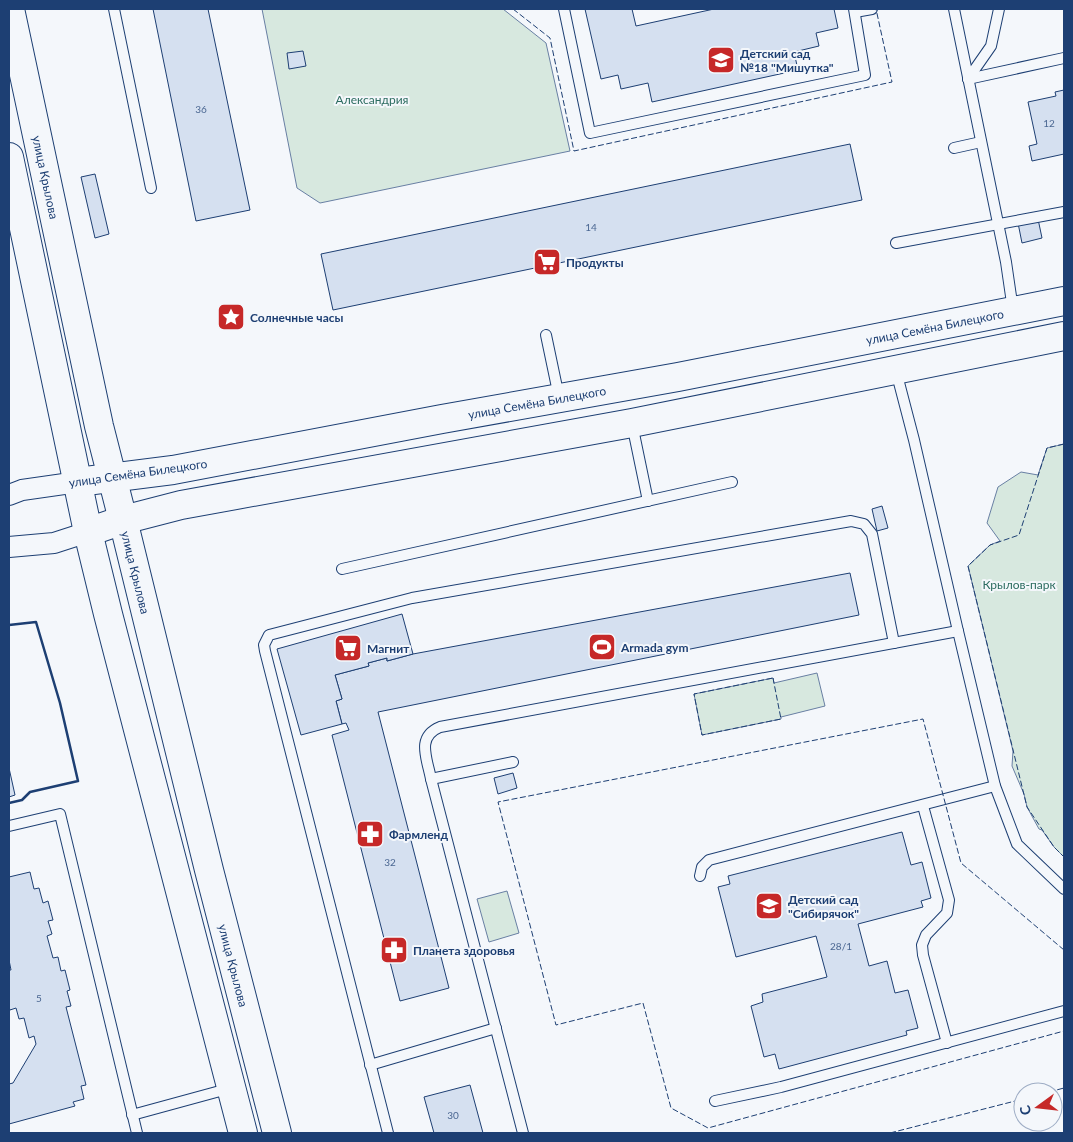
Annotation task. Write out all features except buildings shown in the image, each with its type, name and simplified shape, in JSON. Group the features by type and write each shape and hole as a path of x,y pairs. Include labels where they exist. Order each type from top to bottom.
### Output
{"main road":[{"name":"улица Крылова","path":"10,9 99,426 209,870 277,1133"},
{"path":"9,157 88,532 243,1133"},
{"name":"улица Семёна Билецкого","path":"78,482 112,476 173,470 907,333 1064,301"},
{"path":"88,532 123,520 191,504 632,423 1064,336"}],"street":[{"name":"улица Семёна Билецкого","path":"9,495 22,490 78,482"},
{"path":"9,547 54,543 88,532"}],"lane":[{"path":"114,9 151,188"},
{"path":"564,9 590,133 865,74 854,10 872,9"},
{"path":"954,9 1014,310"},
{"path":"968,79 990,46 1000,9"},
{"path":"968,79 1064,58"},
{"path":"954,148 981,142"},
{"path":"896,243 1064,212"},
{"path":"546,335 559,398"},
{"path":"896,370 995,786 1017,844 1064,889"},
{"path":"632,423 648,501"},
{"path":"342,569 732,482"},
{"path":"388,1133 265,651 264,645 269,635 412,598 851,521 864,524 872,534 894,643"},
{"path":"523,1133 431,779 424,747 426,738 431,730 958,631"},
{"path":"431,779 513,762"},
{"path":"700,876 702,867 709,860 995,786"},
{"path":"923,806 949,900 947,913 926,935 922,945 923,955 947,1042"},
{"path":"9,826 60,814 137,1133"},
{"path":"715,1101 782,1087 1064,1011"},
{"path":"370,1065 496,1028"},
{"path":"132,1115 232,1087"}],"green space":[{"name":"Александрия","path":"262,9 503,9 546,43 570,151 320,203 297,188"},
{"name":"Крылов-парк","path":"1064,444 1064,857 1042,830 1039,829 1027,807 1024,794 1012,766 1013,751 968,566 990,545 1000,541 987,523 998,487 1021,472 1038,475 1047,448"},
{"path":"817,673 825,706 781,717 781,719 702,735 694,694 773,678 774,683"},
{"path":"507,891 519,933 489,942 477,899"}],"fence":[{"path":"513,9 550,38 574,151 892,82 876,9"},
{"path":"1064,444 1047,448 1019,535 990,545 968,566 1027,807 1054,847 1064,857"},
{"path":"773,678 781,719 702,735 694,694 773,678"},
{"path":"1064,950 961,863 923,719 498,802 556,1025 643,1003 671,1108 708,1128 1064,1031"},
{"path":"890,1133 1013,1102"}],"wall":[{"path":"9,625 36,622 60,703 78,781 30,792 22,800 9,803"}],"place":[{"name":"Детский сад №18 \"Мишутка\"","path":"721,60"},
{"name":"Продукты","path":"547,262"},
{"name":"Солнечные часы","path":"231,317"},
{"name":"Armada gym","path":"602,647"},
{"name":"Магнит","path":"348,648"},
{"name":"Фармленд","path":"370,834"},
{"name":"Детский сад \"Сибирячок\"","path":"769,906"},
{"name":"Планета здоровья","path":"394,950"}]}
